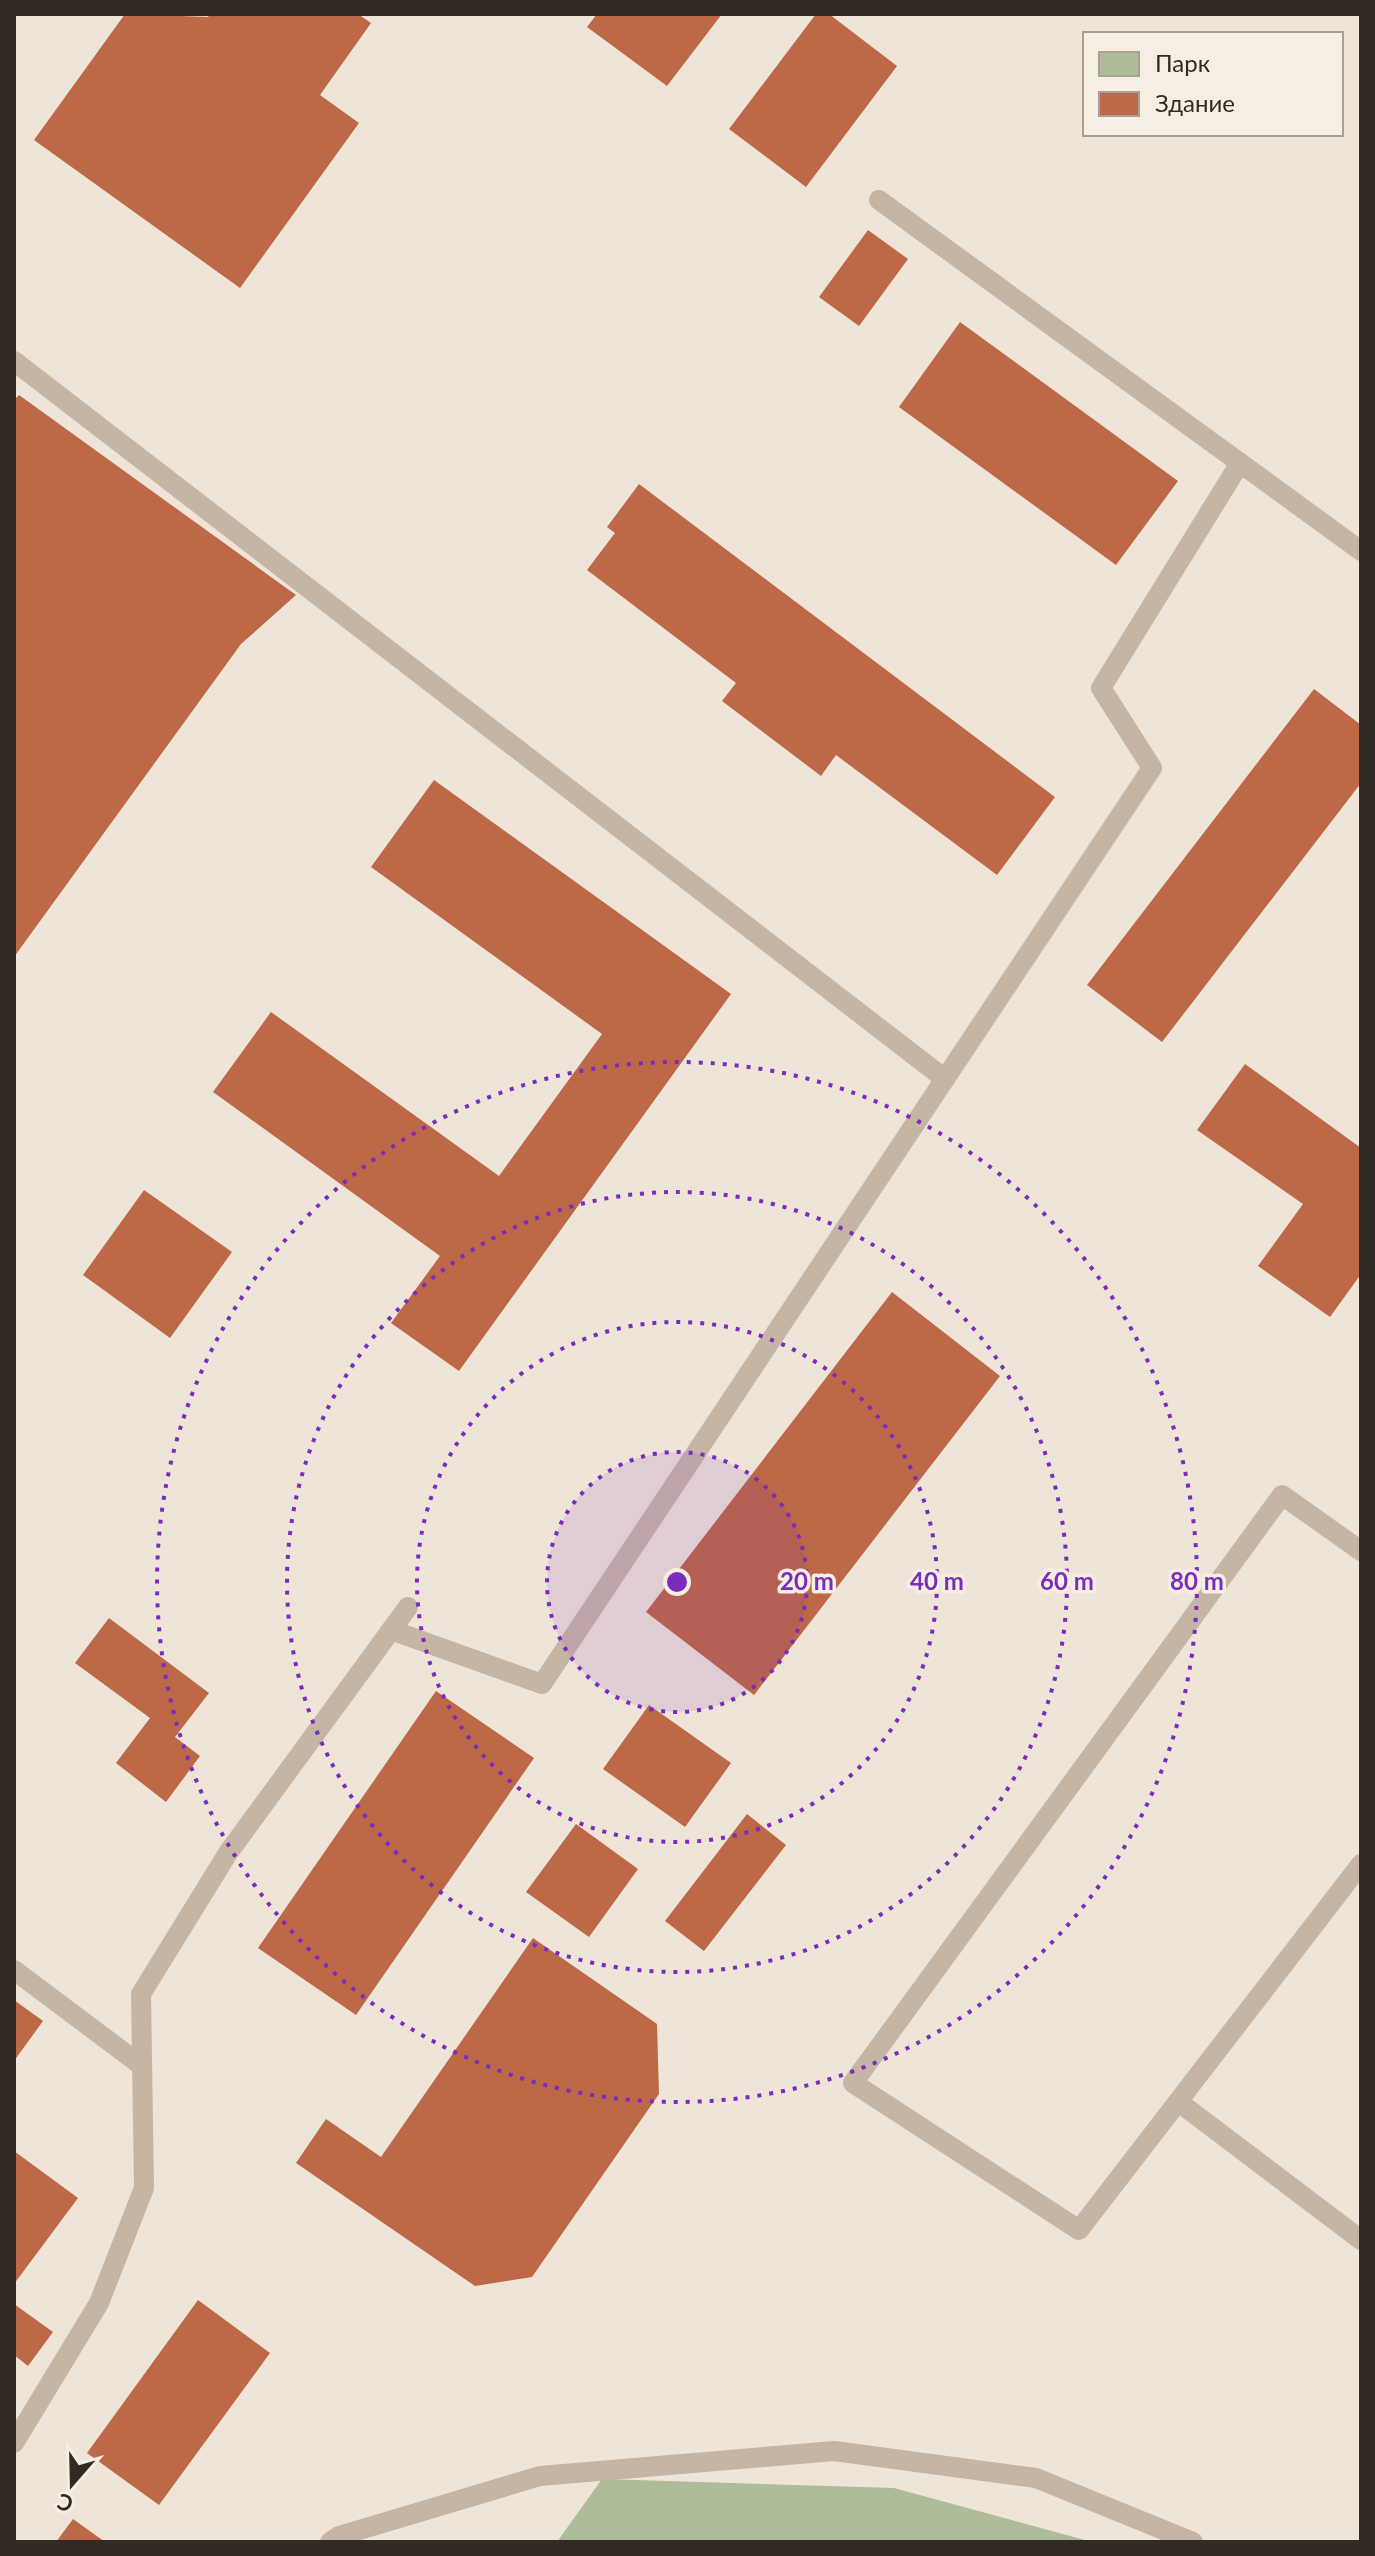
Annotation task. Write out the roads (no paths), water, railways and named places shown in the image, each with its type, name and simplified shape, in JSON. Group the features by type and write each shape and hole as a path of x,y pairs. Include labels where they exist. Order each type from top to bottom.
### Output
{"lane":[{"path":"879,200 1361,551"},
{"path":"14,361 945,1079"},
{"path":"391,1630 542,1684 1152,768 1101,688 1240,463"},
{"path":"1361,1551 1282,1495 853,2083 1079,2230 1180,2103 1361,1864"},
{"path":"14,2443 99,2303 144,2188 141,1994 228,1853 408,1607"},
{"path":"14,1970 142,2066"},
{"path":"1180,2103 1361,2240"},
{"path":"330,2542 540,2476 834,2451 1036,2478 1193,2542"}]}
